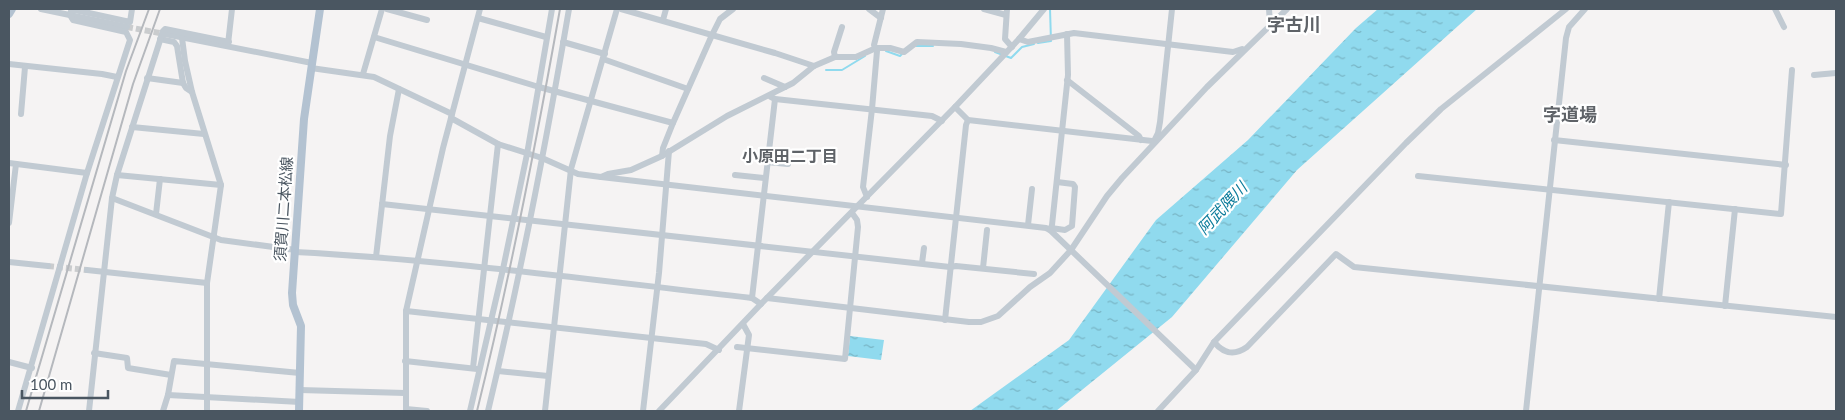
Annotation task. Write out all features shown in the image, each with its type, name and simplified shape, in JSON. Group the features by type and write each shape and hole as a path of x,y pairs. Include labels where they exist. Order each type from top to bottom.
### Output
{"main road":[{"path":"9,14 12,9"},
{"name":"須賀川二本松線","path":"299,411 301,326 293,305 292,293 304,119 320,9"}],"street":[{"path":"41,9 128,27"},
{"path":"18,411 87,173 130,40 128,27 132,9"},
{"path":"228,45 232,9"},
{"path":"363,74 382,9"},
{"path":"388,9 427,20"},
{"path":"427,411 406,410 406,310 451,116 480,9"},
{"path":"470,411 492,320 527,154 552,9"},
{"path":"488,411 520,271 569,9"},
{"path":"545,411 571,170 617,9"},
{"path":"621,9 814,66"},
{"path":"663,20 666,9"},
{"path":"662,156 673,123 712,35 720,19 733,9"},
{"path":"869,9 881,18"},
{"path":"867,197 863,187 877,51 875,42 883,9"},
{"path":"984,9 1007,12 1005,39 1012,47"},
{"path":"659,411 761,304 942,121 1020,39 1044,9"},
{"path":"1154,142 1160,122 1172,9"},
{"path":"1269,9 1270,24"},
{"path":"767,298 945,320 981,322 998,316 1030,287 1050,273 1071,250 1107,196 1154,142 1287,9"},
{"path":"1165,411 1214,342 1406,143 1441,109 1566,9"},
{"path":"1526,411 1554,140 1569,27 1585,9"},
{"path":"1775,9 1784,27"},
{"path":"478,18 546,37"},
{"path":"835,57 834,52 842,27"},
{"path":"88,411 112,198 117,175 147,78 165,29 312,65 374,77 451,116 498,144 542,158 578,174 1066,230 1072,226 1076,187 1073,184 1056,182"},
{"path":"1020,39 1028,42 1074,33 1233,52 1245,49"},
{"path":"1067,34 1067,80 1051,229 1076,256 1194,368"},
{"path":"162,37 228,45"},
{"path":"162,37 174,42 177,46 183,82 186,88 192,92"},
{"path":"374,37 539,87 673,123"},
{"path":"182,38 192,92 221,185 208,284 207,411"},
{"path":"563,42 688,89"},
{"path":"601,177 642,166 662,156 727,116 794,83 814,66 835,57 856,57 876,48 890,48 904,52 917,42 961,44 1006,52"},
{"path":"9,64 117,77"},
{"path":"21,114 25,66"},
{"path":"1418,176 1781,214 1792,70"},
{"path":"1814,76 1836,72"},
{"path":"147,78 183,82"},
{"path":"764,78 785,87"},
{"path":"1067,80 1132,130 1141,140"},
{"path":"376,257 390,136 399,90"},
{"path":"768,95 775,99 932,116 942,121"},
{"path":"752,298 775,99"},
{"path":"955,107 968,120 1154,142"},
{"path":"945,320 955,217 968,120"},
{"path":"132,127 204,134"},
{"path":"1554,140 1786,165"},
{"path":"473,368 498,144"},
{"path":"643,411 669,151"},
{"path":"750,157 788,164"},
{"path":"9,223 12,164 87,173"},
{"path":"117,175 221,185"},
{"path":"735,175 765,178"},
{"path":"156,214 160,179"},
{"path":"1028,225 1032,189"},
{"path":"112,198 214,237 295,251 417,260 656,286 752,298 761,304"},
{"path":"1659,299 1669,202"},
{"path":"382,204 950,267 983,268 1034,274"},
{"path":"1725,306 1735,209"},
{"path":"737,347 845,359 858,223 852,213"},
{"path":"983,268 987,230"},
{"path":"922,263 924,248"},
{"path":"1214,342 1221,349 1231,353 1240,352 1247,347 1336,254 1354,268 1836,317"},
{"path":"9,262 48,266"},
{"path":"87,270 208,284"},
{"path":"406,310 706,344 718,350"},
{"path":"739,411 749,334 743,324"},
{"path":"94,353 127,358 128,368 171,375"},
{"path":"163,411 174,361 300,373"},
{"path":"405,361 481,369"},
{"path":"9,362 32,368"},
{"path":"498,371 548,376"},
{"path":"300,390 405,392"},
{"path":"1158,411 1176,393"},
{"path":"168,395 300,402"}],"water":[{"name":"阿武隈川","path":"1378,9 1477,9 1297,170 1172,317 1056,411 970,411 1069,340 1156,220 1248,140 1356,28"},
{"path":"850,336 884,340 881,360 848,356"}],"waterway":[{"path":"1038,43 1051,41 1050,9"},
{"path":"995,52 1011,58 1022,47 1034,44"},
{"path":"916,46 933,46"},
{"path":"886,51 900,56 902,54"},
{"path":"826,70 842,70 865,56"}],"tunnel":[{"path":"127,27 165,34"},
{"path":"48,266 87,270"}],"railway":[{"path":"26,411 126,71 149,9"},
{"path":"39,411 133,84 160,9"},
{"path":"477,411 522,211 560,9"}],"district":[{"name":"字古川","path":"1294,25"},
{"name":"字道場","path":"1570,115"},
{"name":"小原田二丁目","path":"790,156"}]}
